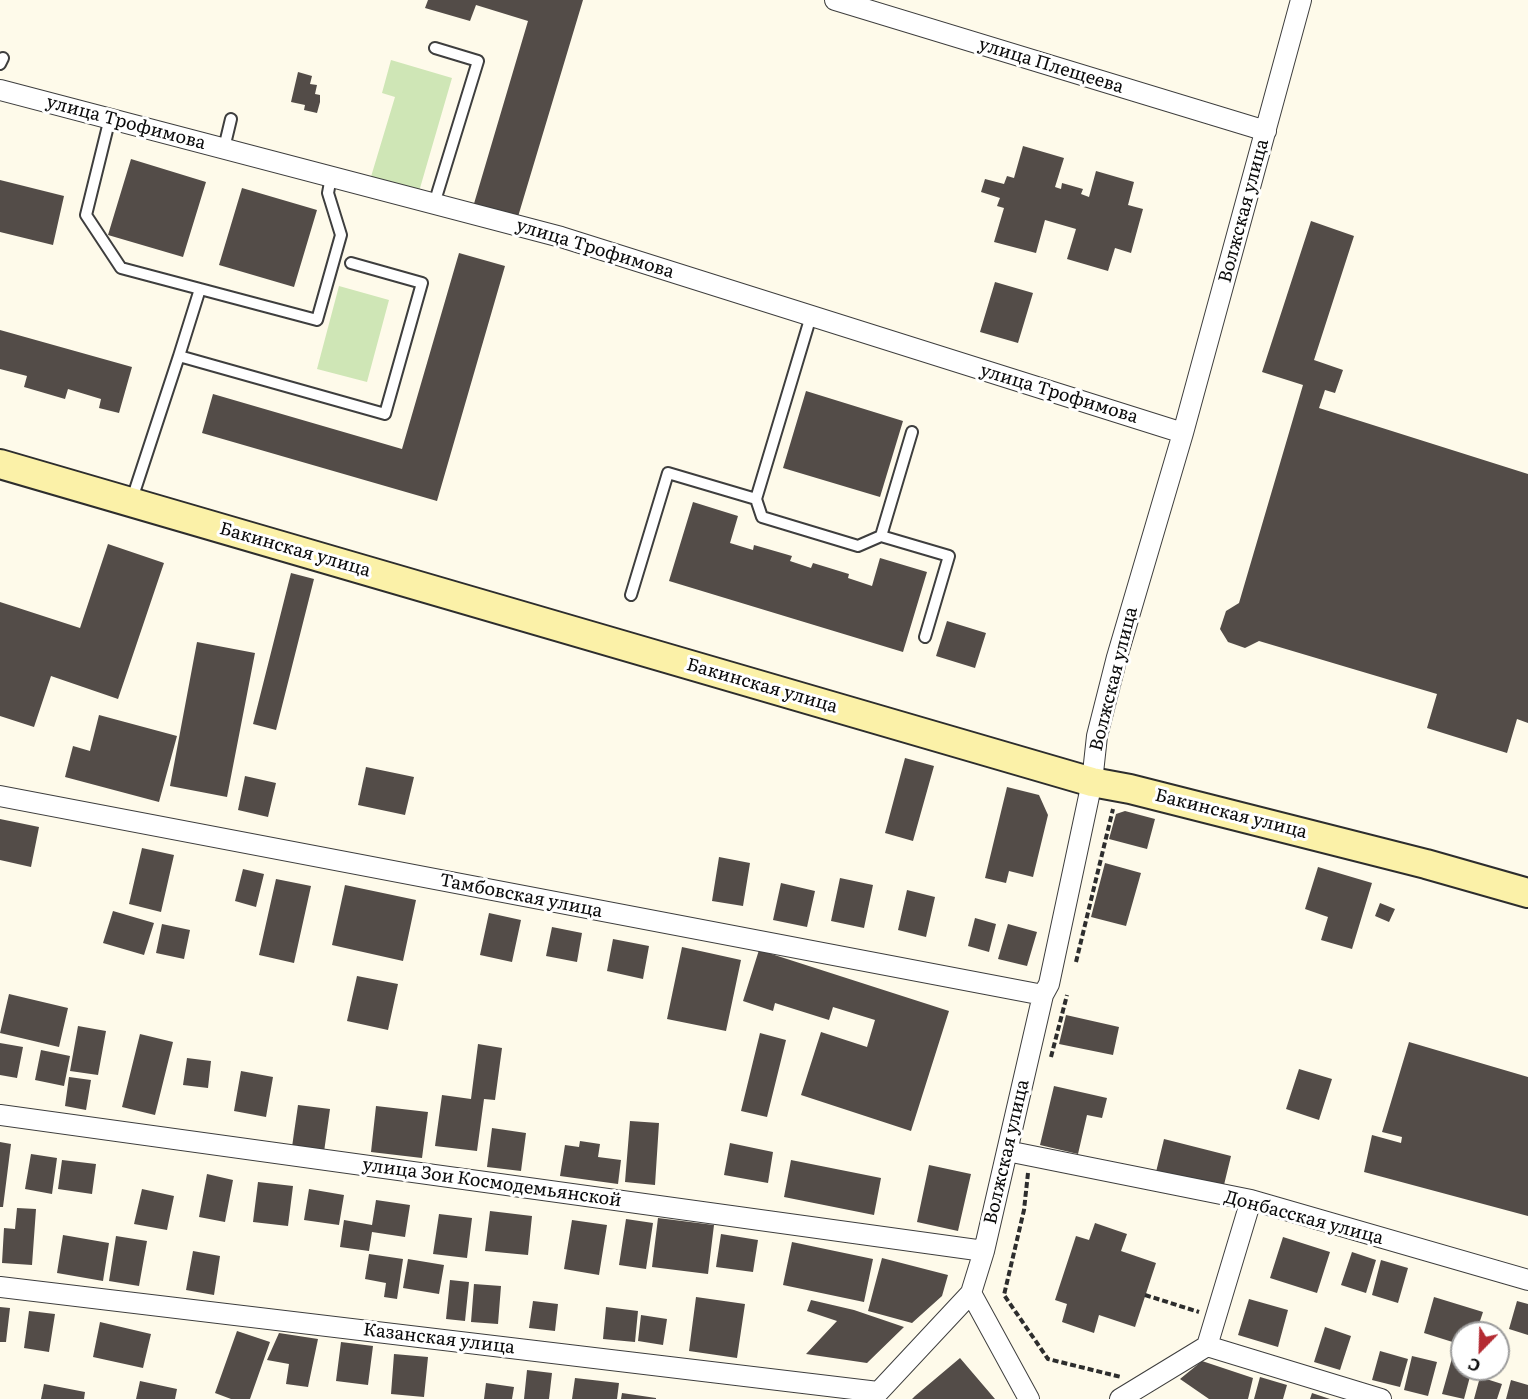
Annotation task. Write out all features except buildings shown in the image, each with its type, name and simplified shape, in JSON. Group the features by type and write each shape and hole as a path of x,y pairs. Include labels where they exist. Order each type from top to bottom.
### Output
{"main road":[{"name":"Бакинская улица","path":"0,464 1092,782 1130,789 1403,858 1528,893"}],"street":[{"name":"улица Плещеева","path":"835,0 1266,131"},
{"name":"Волжская улица","path":"875,1396 971,1293 984,1251 1043,995 1049,984 1092,782 1097,736 1117,657 1184,433 1301,0"},
{"name":"улица Трофимова","path":"0,90 561,237 1184,433"},
{"name":"Тамбовская улица","path":"0,796 1043,995"},
{"name":"улица Зои Космодемьянской","path":"0,1115 984,1251"},
{"name":"Донбасская улица","path":"1007,1151 1251,1200 1528,1280"},
{"path":"1120,1399 1207,1346 1251,1200"},
{"name":"Казанская улица","path":"0,1287 875,1396"},
{"path":"971,1293 1029,1399"},
{"path":"1207,1346 1381,1399"}],"lane":[{"path":"434,204 478,61 435,48"},
{"path":"110,118 86,215 121,268 317,320 341,235 328,193 331,177"},
{"path":"224,148 231,119"},
{"path":"179,357 385,414 422,283 351,263"},
{"path":"131,502 200,289"},
{"path":"811,316 756,499 762,517 858,546 881,536 950,556 925,637"},
{"path":"881,536 912,432"},
{"path":"631,595 668,473 756,499"}],"path":[{"path":"1072,974 1114,805 1120,804"},
{"path":"1049,1063 1070,985"},
{"path":"1029,1156 1024,1209 1004,1295 1048,1359 1145,1383"},
{"path":"1145,1295 1203,1313 1214,1320"}],"green space":[{"path":"391,60 452,78 418,195 370,180 395,97 382,93"},
{"path":"339,286 389,300 367,382 317,369"}]}
